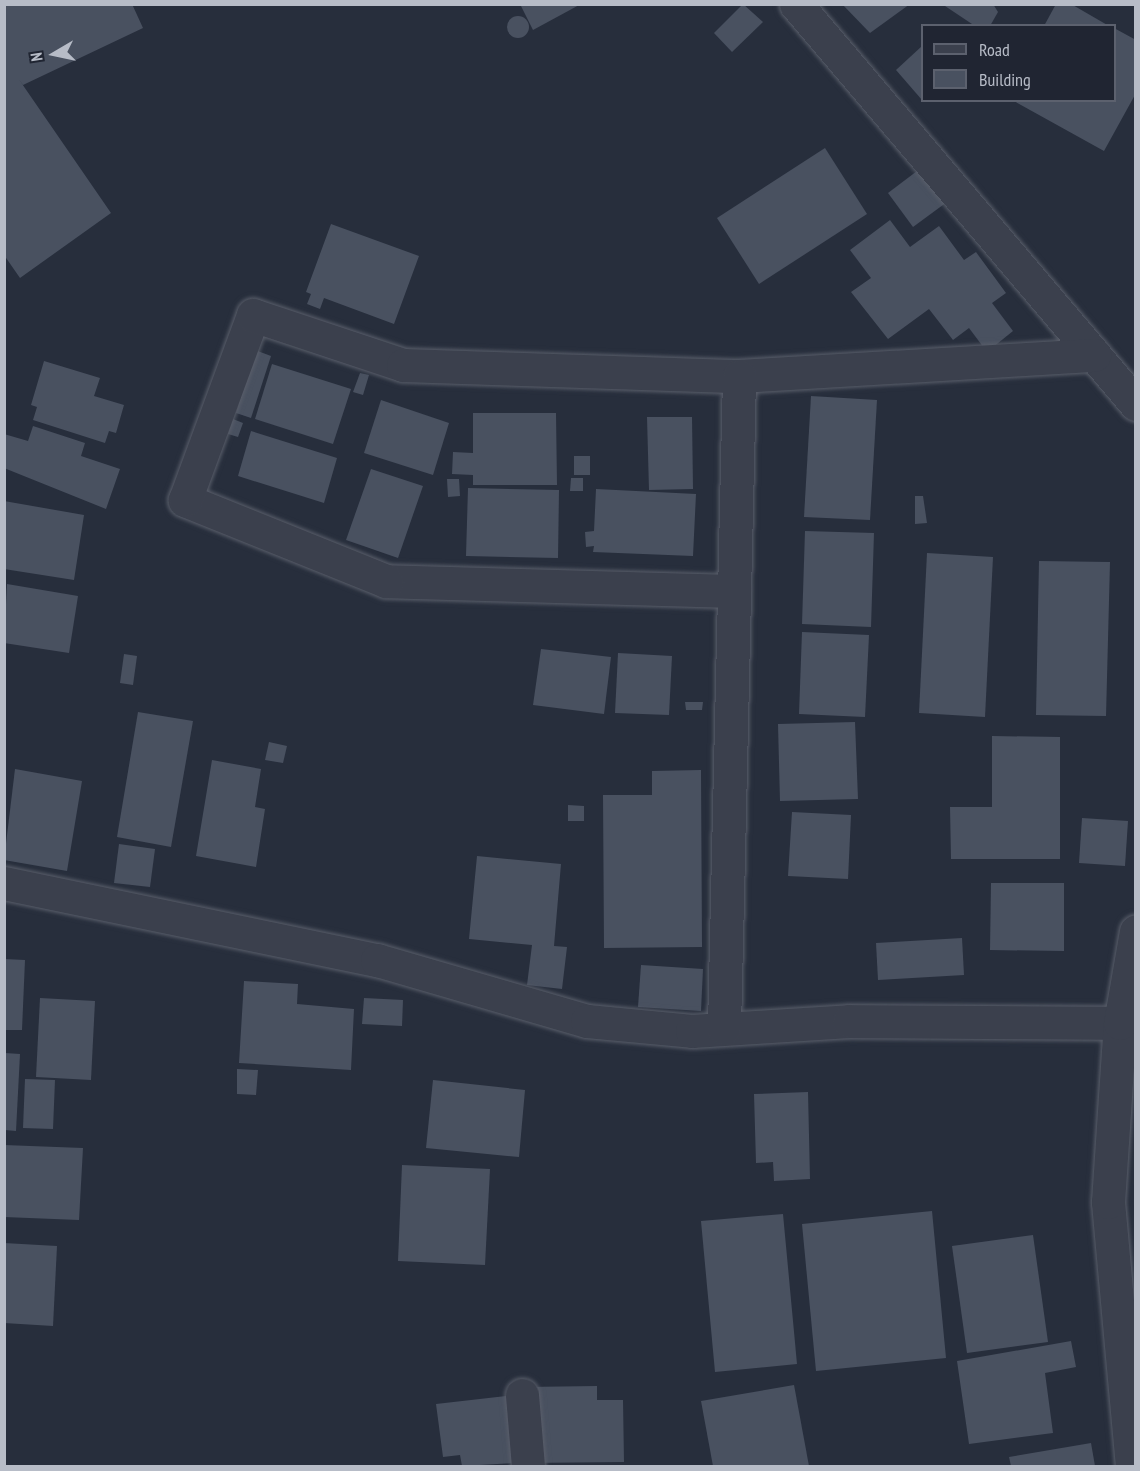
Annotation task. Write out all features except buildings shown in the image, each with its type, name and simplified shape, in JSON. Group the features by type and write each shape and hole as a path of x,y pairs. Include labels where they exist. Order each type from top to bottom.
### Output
{"street":[{"path":"796,4 1136,404"},
{"path":"734,591 386,581 185,500 253,315 403,365 739,376 1094,356"},
{"path":"724,1028 739,376"},
{"path":"4,883 377,960 586,1021 692,1031 849,1021 1120,1023"},
{"path":"1132,1467 1131,1428 1108,1202 1120,1023 1136,931"},
{"path":"522,1395 528,1467"}]}
